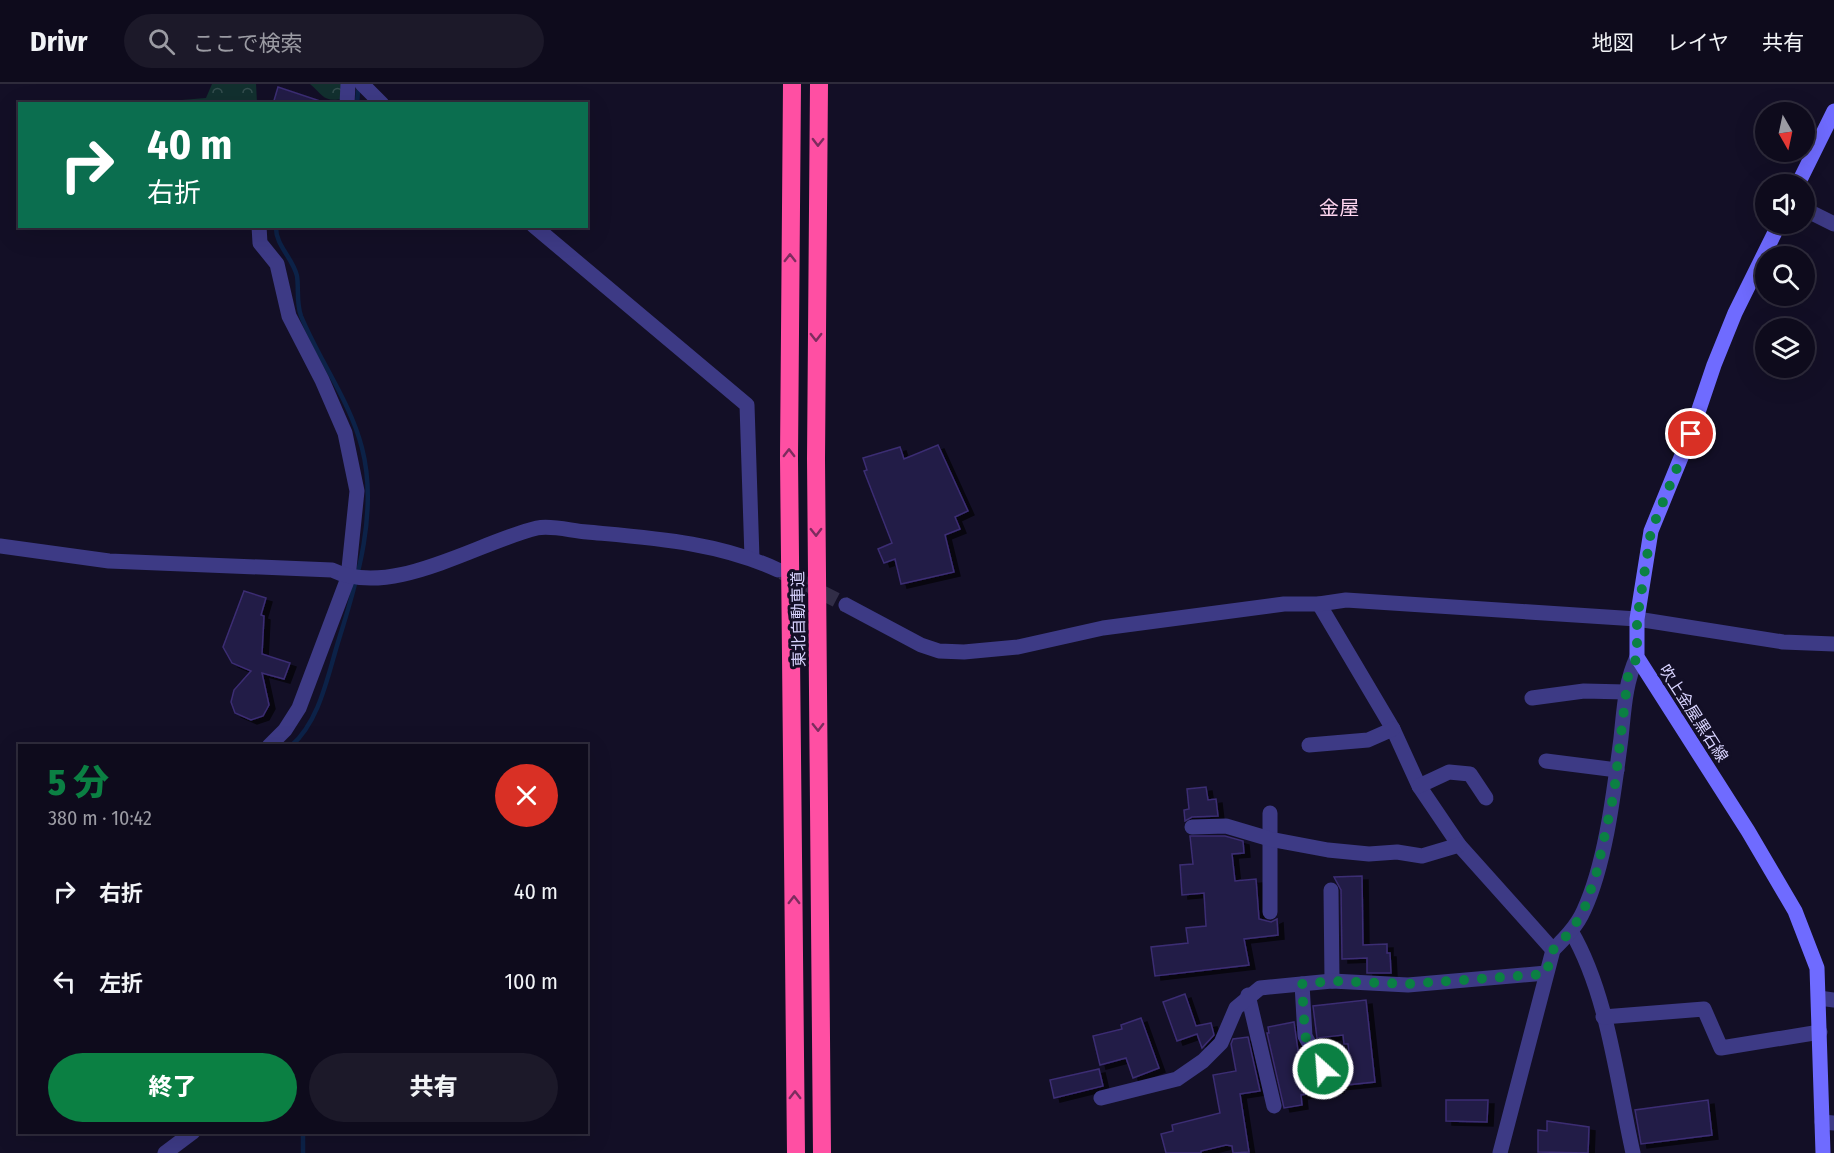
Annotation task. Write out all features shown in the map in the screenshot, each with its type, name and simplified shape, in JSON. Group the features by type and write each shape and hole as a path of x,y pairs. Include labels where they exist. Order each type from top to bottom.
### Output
{"highway":[{"name":"東北自動車道","path":"792,84 789,458 796,1153"},
{"name":"東北自動車道","path":"819,84 816,459 822,1153"}],"main road":[{"path":"1803,174 1834,111"},
{"name":"吹上金屋黒石線","path":"1774,234 1731,323 1691,434 1651,531 1637,620 1637,657 1748,831 1795,911 1817,968 1826,999 1820,1032 1828,1123 1823,1153"}],"street":[{"path":"347,102 348,84"},
{"path":"362,84 380,102"},
{"path":"1815,214 1834,224"},
{"path":"259,228 260,243 278,264 289,316 322,380 345,433 357,491 354,578 298,708 285,730 271,744"},
{"path":"536,228 747,405 752,558"},
{"path":"0,546 108,561 332,570 354,578 379,578 415,570 539,527 684,542 752,558 778,570"},
{"path":"846,605 921,645 939,651 964,652 1018,647 1103,628 1284,604 1318,604 1346,600 1637,620 1783,642 1834,644"},
{"path":"1318,604 1393,729 1419,786 1459,845 1553,950"},
{"path":"1500,1153 1553,950 1571,931 1584,910 1597,871 1617,770 1628,676 1637,657"},
{"path":"1532,698 1584,691 1626,692"},
{"path":"1309,745 1368,740 1393,729"},
{"path":"1546,761 1617,770"},
{"path":"1419,786 1449,772 1470,774 1486,798"},
{"path":"1270,813 1270,912"},
{"path":"1192,827 1226,826 1270,839 1328,850 1369,854 1397,852 1422,856 1459,845"},
{"path":"1331,890 1332,981"},
{"path":"1571,931 1584,953 1603,1017 1633,1153"},
{"path":"1101,1098 1177,1079 1203,1062 1221,1043 1236,1008 1248,995 1260,988 1332,981 1408,984 1546,974"},
{"path":"1302,984 1305,1036 1323,1069"},
{"path":"1248,995 1274,1106"},
{"path":"1603,1017 1704,1009 1721,1048 1820,1032"},
{"path":"165,1153 190,1134"}],"green space":[{"path":"212,84 256,84 257,102 170,101 206,98"},
{"path":"310,84 342,84 342,99 327,98"}],"building":[{"path":"278,87 320,101 320,102 274,102"},
{"path":"938,445 968,511 955,517 960,529 945,535 954,572 901,584 895,559 884,563 878,549 892,543 864,471 867,470 863,458 900,447 904,459"},
{"path":"244,591 266,598 261,615 264,616 262,654 290,663 284,679 262,673 269,705 263,716 251,720 235,713 231,702 234,690 251,671 232,663 223,647"},
{"path":"1206,787 1208,800 1216,799 1218,816 1192,817 1185,821 1184,810 1189,809 1187,789"},
{"path":"1190,836 1225,836 1243,841 1244,853 1232,854 1235,881 1256,879 1259,919 1271,922 1277,919 1278,935 1244,939 1249,965 1155,976 1151,947 1188,943 1186,928 1206,926 1204,893 1182,895 1180,865 1193,864"},
{"path":"1362,876 1363,945 1387,944 1391,973 1367,973 1367,958 1342,959 1341,890 1334,877"},
{"path":"1185,994 1196,1026 1211,1023 1214,1035 1202,1048 1197,1034 1177,1041 1163,1002"},
{"path":"1366,1000 1375,1082 1337,1086 1338,1089 1301,1095 1302,1105 1284,1108 1267,1033 1269,1033 1268,1027 1294,1022 1302,1079 1317,1076 1327,1078 1332,1073 1351,1070 1348,1044 1344,1044 1343,1035 1317,1038 1313,1006"},
{"path":"1141,1018 1159,1068 1133,1078 1126,1058 1100,1065 1093,1036 1122,1029 1121,1025"},
{"path":"1248,1037 1260,1091 1240,1094 1249,1152 1233,1153 1232,1146 1226,1145 1201,1151 1201,1153 1166,1153 1161,1134 1173,1131 1172,1125 1220,1113 1213,1075 1236,1071 1231,1044 1233,1039"},
{"path":"1099,1069 1103,1086 1054,1098 1050,1080"},
{"path":"1446,1100 1488,1100 1487,1122 1446,1121"},
{"path":"1708,1100 1712,1135 1641,1144 1635,1110"},
{"path":"1547,1121 1589,1127 1588,1153 1538,1152 1538,1130 1547,1131"}],"waterway":[{"path":"357,102 358,91"},
{"path":"276,228 278,239 297,276 301,316 357,431 362,448 368,496 367,520 359,569 327,682 309,724 293,744"},
{"path":"303,1134 303,1153"}],"tunnel":[{"path":"782,572 846,605"}],"district":[{"name":"金屋","path":"1339,208"}],"route":[{"path":"1323,1069 1317,1054 1305,1036 1302,984 1332,981 1408,984 1546,974 1553,950 1571,931 1584,910 1597,871 1614,793 1628,676 1637,657 1637,620 1651,531 1691,434"}]}
